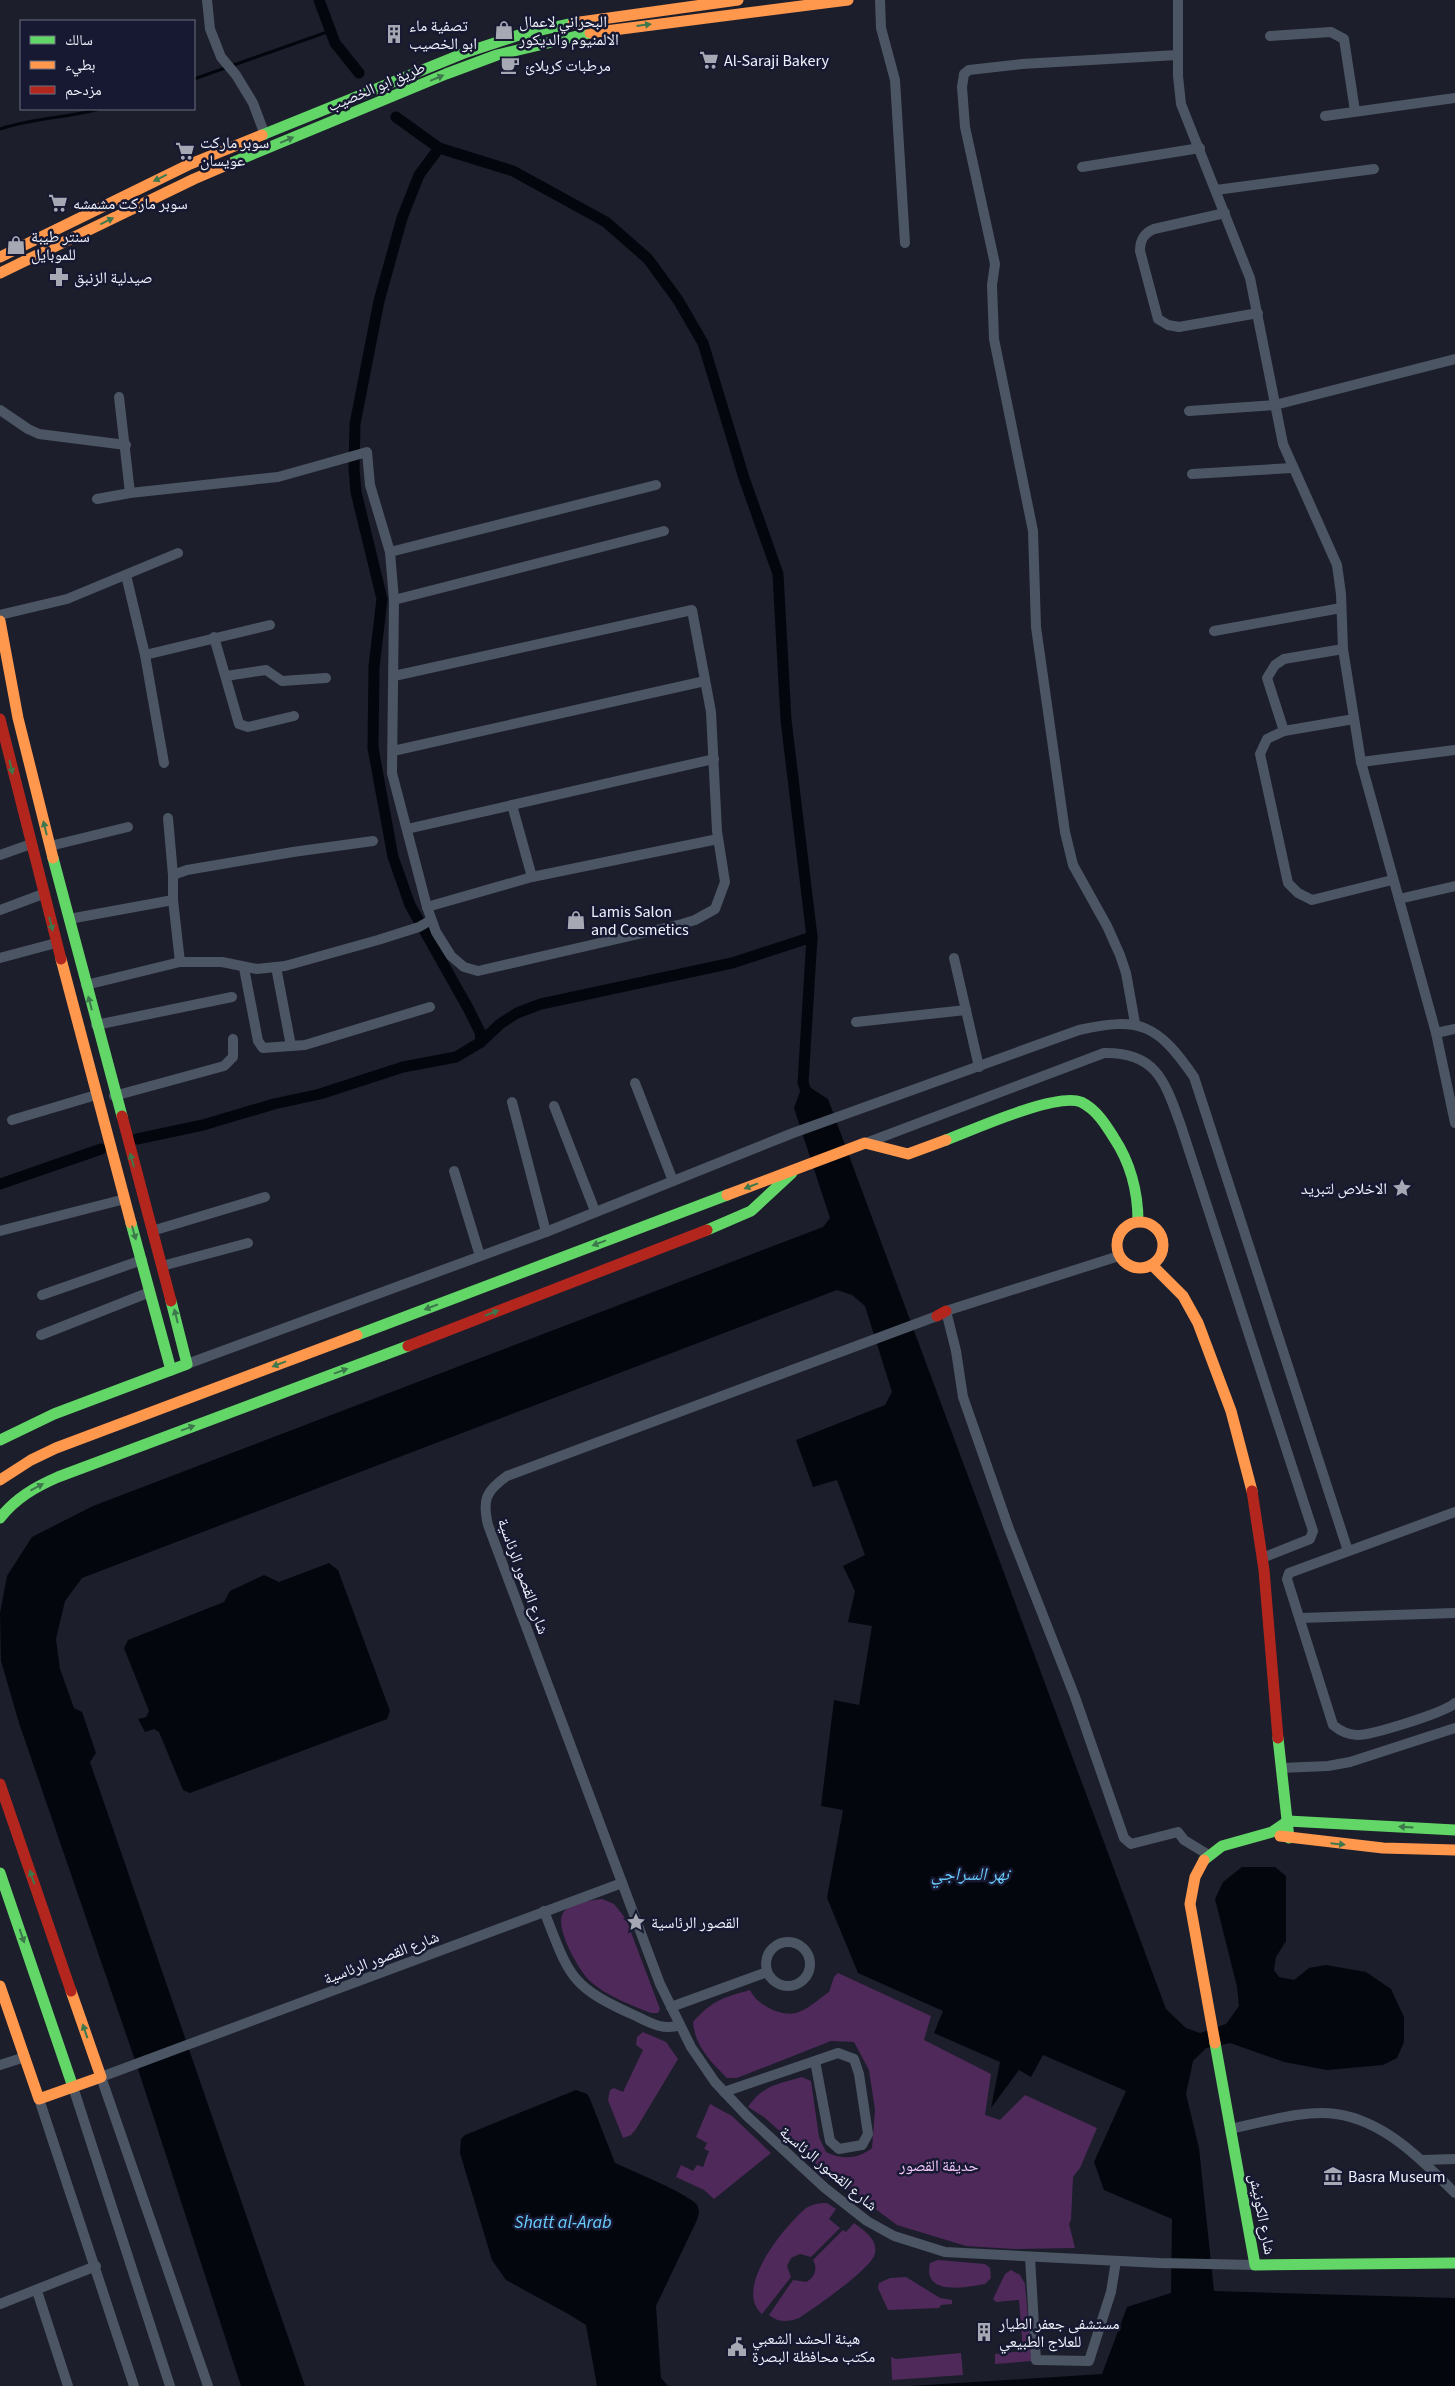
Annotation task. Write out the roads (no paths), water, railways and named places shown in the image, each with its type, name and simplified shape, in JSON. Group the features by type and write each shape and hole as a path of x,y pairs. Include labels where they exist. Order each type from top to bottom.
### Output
{"main road":[{"name":"طريق ابو الخصيب","path":"0,257 188,165 265,135 441,61 519,35 600,18 738,0"},
{"name":"طريق ابو الخصيب","path":"0,275 14,266 194,179 446,74 524,47 603,30 848,0"},
{"path":"188,165 194,179"},
{"path":"0,621 14,700 68,920 114,1096 188,1364 54,1414 0,1440"},
{"path":"0,719 56,943 171,1370"},
{"path":"0,1480 31,1460 56,1448 802,1166 861,1145 876,1144 894,1152 908,1154 1049,1102 1080,1102 1102,1118 1125,1155 1138,1205 1138,1222"},
{"path":"0,1518 4,1512 34,1488 80,1468 366,1362 730,1221 751,1211 802,1166"},
{"path":"1138,1222 1153,1225 1162,1237 1162,1253 1152,1264 1138,1268 1124,1262 1119,1256 1117,1241 1124,1228 1138,1222"},
{"path":"1152,1264 1183,1296 1198,1323 1217,1369 1231,1411 1252,1491 1262,1558 1289,1838"},
{"path":"0,1784 101,2077 39,2100 1,1991"},
{"path":"1207,1854 1247,1838 1272,1832 1279,1825 1288,1822 1455,1830"},
{"path":"1272,1832 1289,1838 1383,1848 1455,1850"},
{"name":"شارع الكونيش","path":"1207,1854 1193,1880 1190,1904 1217,2063 1256,2264 1455,2263"},
{"path":"0,1873 73,2087"}],"street":[{"path":"206,0 210,29 221,57 236,75 253,103 265,135"},
{"path":"880,0 881,28 894,80 904,243"},
{"path":"1178,0 1177,55 1181,104 1250,278 1283,444 1292,468 1337,565 1343,648 1361,762 1392,880 1436,1033 1455,1122"},
{"path":"1270,36 1331,32 1341,35 1344,39 1355,111"},
{"path":"1135,1023 1126,973 1120,955 1107,926 1076,871 1065,832 1036,627 1033,530 994,339 992,285 995,264 965,127 962,87 964,74 969,70 1022,64 1177,55"},
{"path":"1325,116 1455,98"},
{"path":"1082,167 1200,148"},
{"path":"1216,190 1374,169"},
{"path":"1225,213 1154,229 1148,231 1141,240 1140,251 1158,319 1168,325 1179,327 1258,313"},
{"path":"1189,411 1275,406 1455,359"},
{"path":"119,397 130,492"},
{"path":"0,410 28,429 39,434 126,445"},
{"path":"97,499 130,492 278,477 367,452 370,485 381,516 390,552 394,600 392,774 427,907 426,923"},
{"path":"1192,474 1292,468"},
{"path":"390,552 656,485"},
{"path":"394,600 664,531"},
{"path":"0,615 66,599 178,553"},
{"path":"126,575 145,655 164,763"},
{"path":"1214,631 1340,608"},
{"path":"394,676 692,610 711,712 718,839 725,882 715,909 695,920 478,971 464,967 451,956 436,932 426,923"},
{"path":"145,655 270,625"},
{"path":"214,637 237,721 241,726 248,727 294,716"},
{"path":"1284,731 1267,678 1276,665 1284,659 1343,648"},
{"path":"226,676 266,670 282,681 326,678"},
{"path":"393,751 705,681"},
{"path":"1354,719 1284,731 1267,739 1260,754 1288,883 1298,893 1312,900 1392,880"},
{"path":"1361,762 1455,750"},
{"path":"407,829 714,759"},
{"path":"512,805 532,878"},
{"path":"168,818 173,875 172,900 180,962"},
{"path":"50,846 128,827"},
{"path":"427,907 532,878 718,839"},
{"path":"173,875 187,870 373,841"},
{"path":"0,855 31,844"},
{"path":"1398,899 1455,886"},
{"path":"0,910 44,894"},
{"path":"68,920 172,900"},
{"path":"86,985 180,962 222,962 244,968 276,967 378,940 426,923"},
{"path":"0,958 56,943"},
{"path":"954,958 979,1067"},
{"path":"276,967 291,1046"},
{"path":"244,968 258,1041 263,1048 306,1045 430,1007"},
{"path":"96,1025 232,997"},
{"path":"856,1022 966,1010"},
{"path":"188,1364 546,1232 793,1133 1079,1030 1107,1023 1135,1023 1152,1031 1174,1049 1194,1077 1348,1551"},
{"path":"1436,1033 1455,1029"},
{"path":"114,1096 224,1066 233,1057 233,1039"},
{"path":"861,1145 1104,1053 1122,1053 1140,1058 1155,1068 1166,1086 1181,1126 1313,1531 1310,1539 1262,1558"},
{"path":"635,1083 673,1181"},
{"path":"12,1120 96,1095"},
{"path":"512,1102 546,1232"},
{"path":"554,1106 595,1211"},
{"path":"454,1171 480,1256"},
{"path":"152,1231 265,1197"},
{"path":"0,1231 125,1199"},
{"path":"162,1266 248,1243"},
{"path":"1119,1256 942,1314 956,1351 962,1397 1009,1529 1075,1697 1124,1838 1131,1844 1178,1832 1184,1840 1207,1854"},
{"path":"42,1295 142,1260"},
{"path":"41,1334 150,1292"},
{"name":"شارع القصور الرئاسية","path":"942,1314 507,1476 492,1486 486,1496 484,1510 488,1525 660,1984 691,2047 724,2092 747,2116 825,2188 867,2221 894,2236 920,2246 945,2252 1030,2257 1160,2263 1256,2264"},
{"path":"1455,1512 1289,1573 1287,1579 1301,1618 1333,1725 1341,1732 1359,1735 1437,1714 1455,1703"},
{"path":"1301,1618 1455,1613"},
{"path":"1281,1768 1328,1766 1350,1762 1455,1728"},
{"name":"شارع القصور الرئاسية","path":"101,2077 622,1883"},
{"path":"544,1911 566,1968 586,1991 605,2003 657,2025 672,2027 680,2025"},
{"path":"783,1942 798,1944 808,1954 810,1962 807,1976 796,1985 782,1986 775,1983 767,1972 767,1957 776,1945 783,1942"},
{"path":"671,2007 767,1972"},
{"path":"724,2092 838,2053 847,2054 857,2064 868,2134 866,2141 862,2144 839,2149 830,2141 815,2061"},
{"path":"0,2065 25,2057"},
{"path":"101,2077 208,2386"},
{"path":"73,2087 170,2386"},
{"path":"39,2100 96,2266 134,2386"},
{"path":"1230,2129 1304,2115 1335,2114 1374,2127 1399,2141 1422,2160 1455,2193"},
{"path":"1422,2160 1455,2160"},
{"path":"1030,2257 1036,2360 1089,2361 1111,2292 1116,2261"},
{"path":"0,2304 37,2291 96,2266"},
{"path":"37,2291 68,2386"}],"water":[{"name":"نهر السراجي","path":"803,1083 828,1099 1166,2009 1186,2028 1200,2033 1226,2024 1239,2006 1237,1987 1215,1899 1223,1882 1242,1867 1275,1867 1286,1876 1286,1941 1276,1957 1274,1970 1279,1977 1294,1980 1309,1968 1326,1965 1366,1972 1391,1989 1404,2017 1404,2042 1397,2058 1383,2065 1327,2070 1284,2062 1230,2043 1206,2048 1193,2061 1186,2094 1199,2148 1214,2291 1455,2298 1455,2386 910,2386 1102,2374 1127,2307 1171,2293 1172,2219 1104,2190 1094,2162 1126,2091 1043,2055 1031,2077 1019,2070 991,2108 1000,2062 934,2033 943,2011 858,1973 827,1898 843,1810 821,1806 834,1700 859,1705 872,1626 848,1622 855,1591 843,1566 865,1555 837,1480 813,1487 796,1440 885,1405 892,1392 865,1306 852,1295 837,1290 82,1578 65,1601 56,1639 60,1669 74,1708 82,1712 96,1753 90,1762 305,2386 241,2386 137,2066 19,1723 1,1661 0,1613 7,1576 32,1537 93,1506 823,1227 830,1218 794,1108"},
{"path":"329,1563 338,1570 390,1711 387,1719 190,1793 183,1790 159,1732 154,1729 145,1732 138,1719 146,1717 149,1711 124,1648 128,1640 224,1602 230,1591 264,1575 279,1582"},
{"name":"Shatt al-Arab","path":"576,2090 587,2094 590,2099 615,2163 659,2182 683,2195 692,2200 699,2209 697,2220 656,2306 661,2378 668,2386 597,2386 586,2325 506,2280 492,2260 460,2153 461,2139 465,2135"}],"waterway":[{"path":"319,0 335,43 359,73"},
{"path":"195,79 330,31"},
{"path":"0,129 12,125 94,110"},
{"path":"396,117 439,148 513,171 606,222 648,259 678,300 703,343 744,478 778,574 786,720 812,937 803,1083 808,1096"},
{"path":"439,148 419,175 402,218 379,301 355,424 354,468 356,492 382,599 374,667 373,748 393,857 410,905 468,1008 480,1032 481,1042"},
{"path":"137,1139 203,1125 274,1104 320,1094 403,1067 456,1057 481,1042 500,1024 517,1013 541,1004 732,963 812,937"},
{"path":"0,1184 101,1149"}],"place":[{"name":"البحراني لاعمال الالمنيوم والديكور","path":"504,30"},
{"name":"تصفية ماء ابو الخصيب","path":"394,34"},
{"name":"Al-Saraji Bakery","path":"709,60"},
{"name":"مرطبات كربلائ","path":"510,65"},
{"name":"سوبر ماركت عويسان","path":"185,151"},
{"name":"سوبر ماركت مشمشه","path":"58,203"},
{"name":"سنتر طيبة للموبايل","path":"16,245"},
{"name":"صيدلية الزنبق","path":"59,277"},
{"name":"Lamis Salon and Cosmetics","path":"576,920"},
{"name":"الاخلاص لتبريد","path":"1402,1188"},
{"name":"القصور الرئاسية","path":"636,1922"},
{"name":"Basra Museum","path":"1333,2176"},
{"name":"مستشفى جعفر الطيار للعلاج الطبيعي","path":"984,2332"},
{"name":"هيئة الحشد الشعبي مكتب محافظة البصرة","path":"737,2347"}],"park label":[{"name":"حديقة القصور","path":"939,2165"}]}
